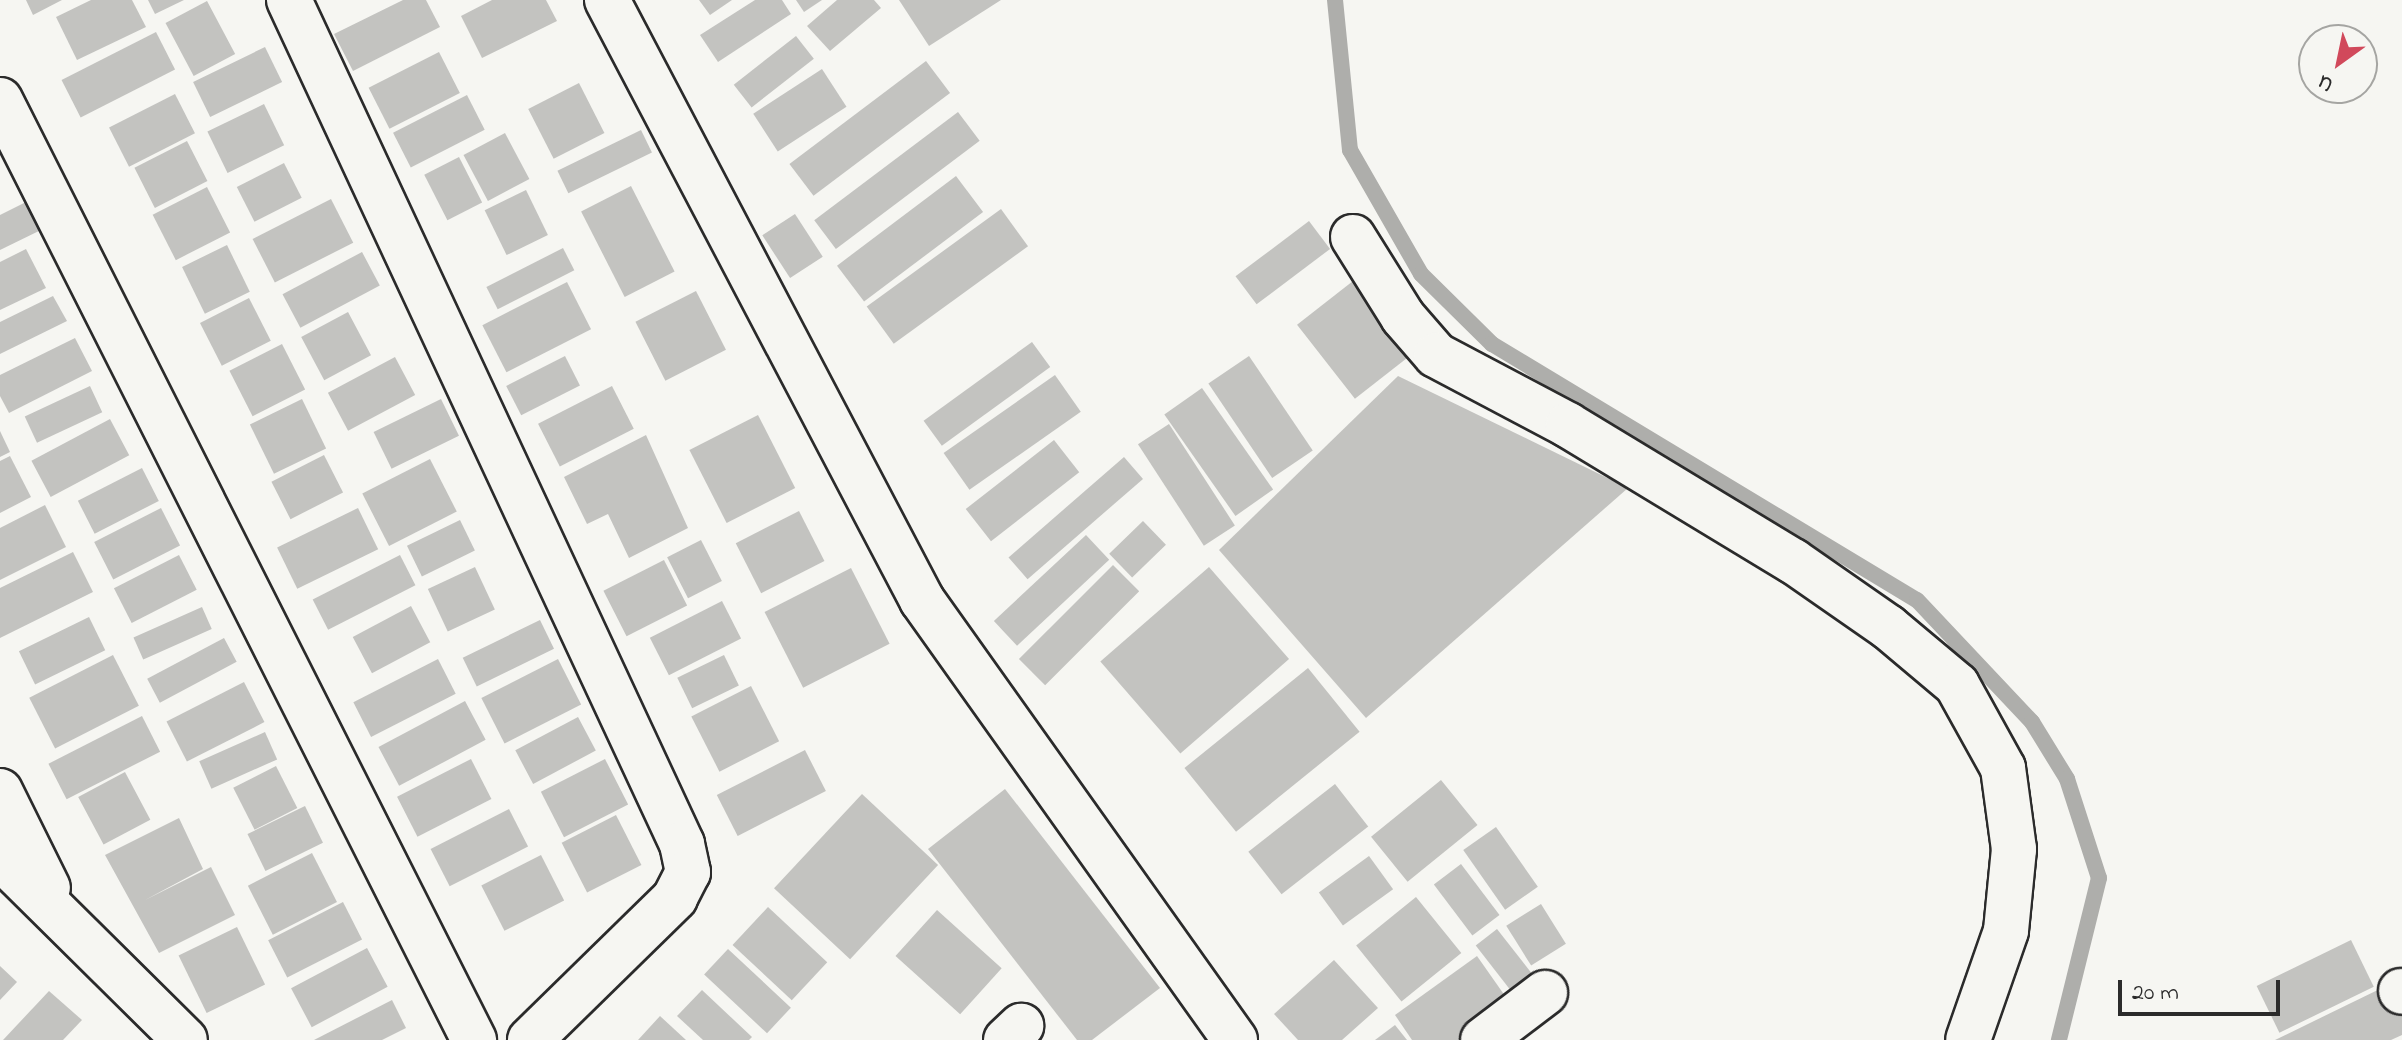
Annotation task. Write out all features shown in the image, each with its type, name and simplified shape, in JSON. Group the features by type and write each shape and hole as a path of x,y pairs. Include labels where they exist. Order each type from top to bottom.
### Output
{"street":[{"path":"289,0 682,844 688,872 675,898 530,1040"},
{"path":"607,0 922,600 1235,1040"},
{"path":"0,100 474,1040"},
{"path":"1353,237 1403,317 1436,355 1568,425 1781,553 1888,627 1957,685 2003,768 2014,849 2006,931 1968,1040"},
{"path":"0,791 63,919"},
{"path":"0,857 185,1040"},
{"path":"1483,1040 1545,993"}],"building":[{"path":"26,0 62,0 33,15"},
{"path":"91,0 132,0 146,27 77,60 56,17"},
{"path":"148,0 184,0 155,14"},
{"path":"403,0 426,0 440,27 353,71 334,34"},
{"path":"492,0 546,0 557,21 482,58 461,16"},
{"path":"699,0 732,0 710,15"},
{"path":"755,0 782,0 791,14 718,62 700,35"},
{"path":"796,0 822,0 804,12"},
{"path":"837,0 874,0 881,8 830,51 807,26"},
{"path":"899,0 1001,0 929,46"},
{"path":"207,1 235,54 194,76 166,23"},
{"path":"156,32 175,69 81,118 62,80"},
{"path":"796,36 814,59 752,107 734,85"},
{"path":"265,47 282,82 210,117 193,82"},
{"path":"439,52 460,93 389,129 369,88"},
{"path":"926,61 950,93 814,196 789,164"},
{"path":"822,69 847,107 778,151 753,114"},
{"path":"579,83 604,133 554,159 528,109"},
{"path":"175,94 195,133 129,167 109,128"},
{"path":"467,95 485,130 411,167 393,133"},
{"path":"264,104 284,145 228,173 207,132"},
{"path":"958,112 980,141 836,249 814,220"},
{"path":"641,130 652,152 568,193 557,171"},
{"path":"505,133 529,179 488,201 464,155"},
{"path":"187,141 207,181 155,208 134,168"},
{"path":"459,157 482,202 447,220 424,175"},
{"path":"284,163 302,198 254,222 237,187"},
{"path":"956,176 983,212 864,302 837,266"},
{"path":"631,186 675,272 625,297 581,211"},
{"path":"207,187 230,232 176,260 153,215"},
{"path":"526,190 548,235 507,255 485,210"},
{"path":"331,199 353,243 275,283 253,239"},
{"path":"28,201 43,229 0,250 0,215"},
{"path":"1001,209 1028,246 894,344 867,307"},
{"path":"795,214 823,257 790,278 762,235"},
{"path":"1309,221 1330,249 1257,304 1236,276"},
{"path":"227,245 250,292 205,314 182,267"},
{"path":"563,248 574,270 498,309 486,287"},
{"path":"26,249 46,288 0,310 0,262"},
{"path":"362,252 380,286 300,328 283,294"},
{"path":"1353,281 1411,355 1355,399 1297,325"},
{"path":"567,282 591,329 506,372 482,325"},
{"path":"696,291 726,350 665,381 635,322"},
{"path":"53,296 67,321 0,354 0,322"},
{"path":"249,298 271,341 222,366 200,323"},
{"path":"348,312 371,355 324,380 301,337"},
{"path":"75,338 92,371 9,413 0,396 0,375"},
{"path":"1032,342 1050,367 942,446 924,421"},
{"path":"282,344 305,389 253,416 229,371"},
{"path":"565,356 580,385 521,415 506,386"},
{"path":"1249,356 1313,451 1272,478 1208,383"},
{"path":"395,357 415,395 348,431 328,393"},
{"path":"1055,375 1081,412 969,490 944,453"},
{"path":"1398,376 1628,488 1366,718 1219,550"},
{"path":"90,386 102,412 37,443 25,416"},
{"path":"612,386 634,429 560,466 538,424"},
{"path":"1202,388 1273,490 1235,516 1164,414"},
{"path":"302,399 326,448 274,474 250,424"},
{"path":"441,399 459,436 392,469 374,432"},
{"path":"758,415 795,488 727,523 689,450"},
{"path":"110,419 129,455 51,497 31,461"},
{"path":"1169,424 1235,525 1204,546 1138,444"},
{"path":"0,431 10,452 0,457"},
{"path":"646,435 688,528 629,558 608,514 587,524 564,477"},
{"path":"1054,440 1079,472 991,541 966,509"},
{"path":"324,455 343,492 290,519 271,482"},
{"path":"10,456 31,497 0,513 0,461"},
{"path":"1124,457 1143,479 1028,579 1009,557"},
{"path":"430,459 457,512 389,546 362,494"},
{"path":"142,468 159,501 95,534 78,501"},
{"path":"45,505 66,547 0,580 0,528"},
{"path":"161,508 180,545 113,579 94,542"},
{"path":"358,508 378,549 297,589 277,547"},
{"path":"799,511 824,561 761,593 736,543"},
{"path":"460,520 475,551 422,576 407,546"},
{"path":"1143,521 1166,545 1132,577 1109,554"},
{"path":"1086,535 1109,560 1017,646 994,621"},
{"path":"701,540 722,581 688,598 667,557"},
{"path":"73,552 93,592 0,638 0,588"},
{"path":"179,555 197,590 132,623 114,588"},
{"path":"400,555 415,585 328,630 313,599"},
{"path":"664,560 687,605 627,636 603,591"},
{"path":"1113,565 1139,591 1045,685 1019,659"},
{"path":"475,567 495,610 448,632 428,589"},
{"path":"1209,567 1289,659 1180,754 1100,661"},
{"path":"851,568 890,644 803,688 765,612"},
{"path":"722,601 741,638 669,675 650,638"},
{"path":"411,606 430,642 372,673 353,637"},
{"path":"202,607 212,629 143,659 133,638"},
{"path":"89,617 105,650 35,684 19,651"},
{"path":"540,620 554,649 477,686 463,658"},
{"path":"224,638 237,662 160,703 147,679"},
{"path":"113,655 139,706 55,748 29,698"},
{"path":"724,655 739,686 692,708 677,678"},
{"path":"438,659 456,694 371,737 353,702"},
{"path":"558,659 581,704 505,743 481,698"},
{"path":"1308,668 1360,732 1236,832 1184,768"},
{"path":"244,682 264,722 187,762 166,721"},
{"path":"751,686 779,741 719,772 691,716"},
{"path":"465,701 486,740 399,786 378,747"},
{"path":"142,716 160,752 67,799 48,764"},
{"path":"578,717 596,751 533,784 515,750"},
{"path":"265,732 277,759 211,789 199,761"},
{"path":"805,750 826,791 738,836 717,795"},
{"path":"471,759 491,799 417,837 397,797"},
{"path":"605,759 628,804 564,837 541,792"},
{"path":"276,766 297,808 255,830 233,788"},
{"path":"125,772 150,820 104,845 78,797"},
{"path":"1441,780 1478,825 1408,882 1371,837"},
{"path":"1335,784 1368,827 1282,894 1248,852"},
{"path":"1005,789 1160,988 1092,1040 1077,1040 928,849"},
{"path":"862,794 938,865 850,959 774,888"},
{"path":"305,806 323,843 265,871 247,834"},
{"path":"509,809 528,846 450,886 431,849"},
{"path":"616,815 641,865 587,893 562,843"},
{"path":"179,818 203,869 145,900 211,867 235,915 159,953 105,855"},
{"path":"1496,827 1538,887 1505,910 1463,850"},
{"path":"312,853 337,902 273,935 248,886"},
{"path":"541,855 564,900 504,931 481,885"},
{"path":"1369,856 1393,889 1343,926 1319,892"},
{"path":"1461,864 1500,915 1472,936 1434,884"},
{"path":"1416,897 1461,953 1401,1001 1356,945"},
{"path":"343,902 362,939 287,978 268,940"},
{"path":"1541,904 1566,944 1531,966 1506,926"},
{"path":"768,907 827,962 792,1000 733,945"},
{"path":"937,910 1002,968 960,1014 896,956"},
{"path":"237,927 265,985 207,1013 179,955"},
{"path":"1497,929 1538,981 1516,998 1476,946"},
{"path":"2351,940 2374,987 2279,1033 2257,986"},
{"path":"367,948 388,987 312,1027 291,988"},
{"path":"728,949 791,1008 767,1033 704,975"},
{"path":"1477,956 1510,1003 1458,1040 1412,1040 1395,1015"},
{"path":"1334,960 1378,1008 1342,1040 1298,1040 1274,1014"},
{"path":"0,966 17,982 0,1000"},
{"path":"2388,985 2402,1014 2402,1035 2391,1040 2275,1040"},
{"path":"702,990 752,1037 749,1040 703,1040 677,1016"},
{"path":"49,991 82,1020 63,1040 3,1040"},
{"path":"392,1000 406,1028 382,1040 314,1040"},
{"path":"660,1016 686,1040 638,1040"},
{"path":"1395,1025 1407,1040 1375,1040"}],"waterway":[{"path":"1335,0 1350,150 1421,274 1492,344 1917,600 2032,722 2067,779 2099,878 2059,1040"}]}
